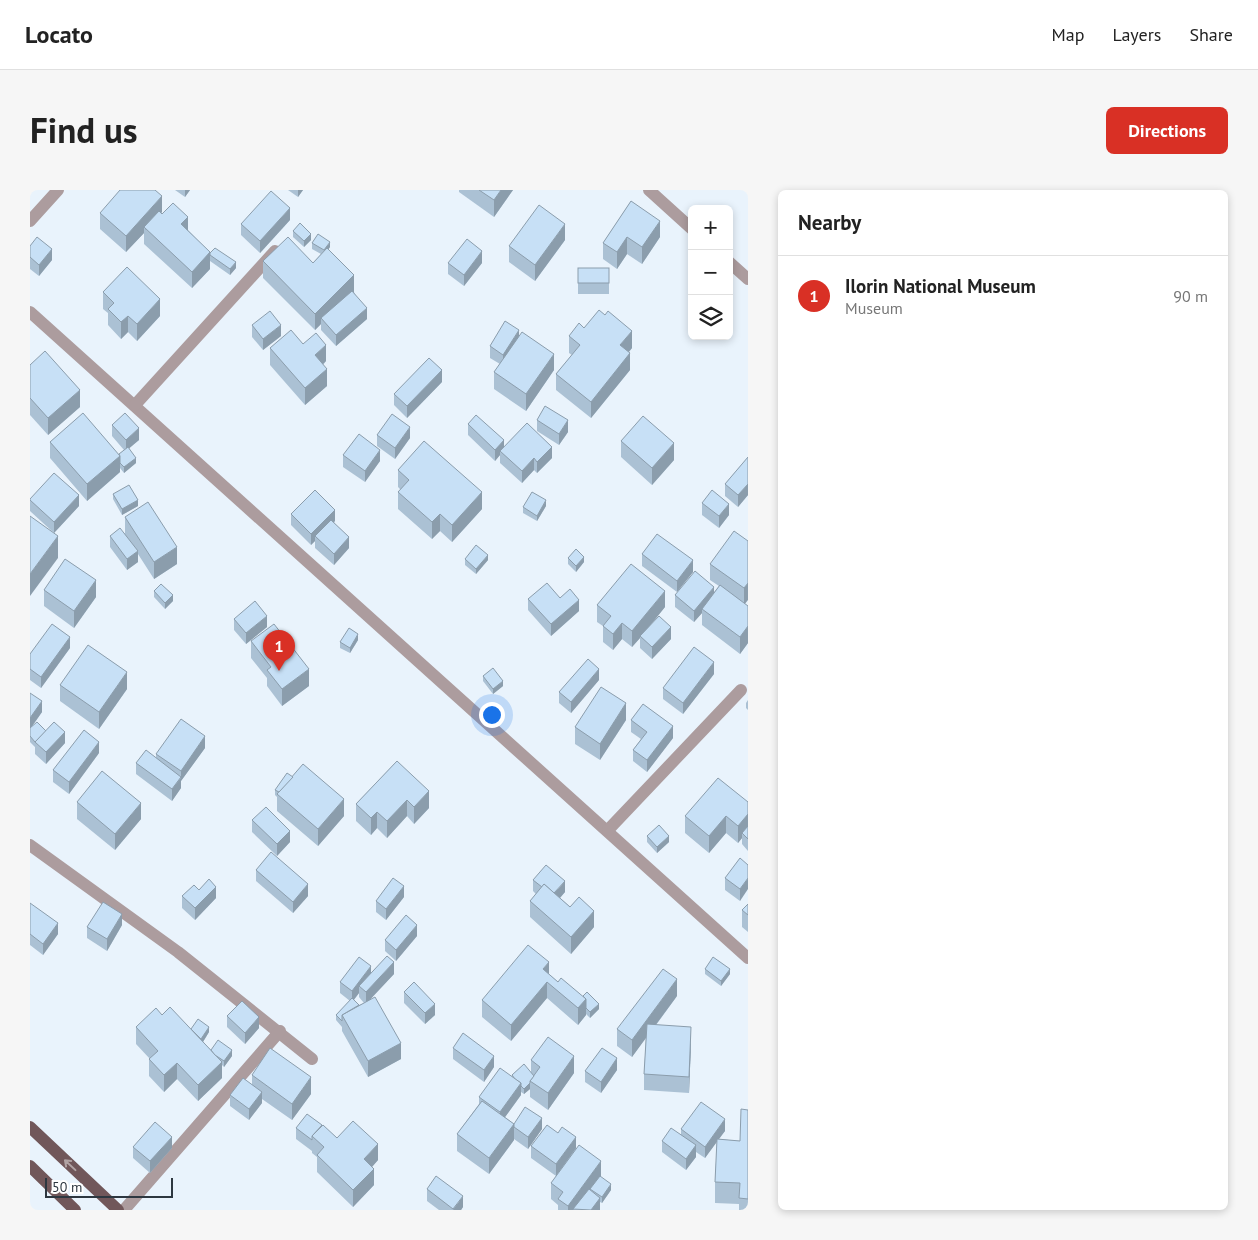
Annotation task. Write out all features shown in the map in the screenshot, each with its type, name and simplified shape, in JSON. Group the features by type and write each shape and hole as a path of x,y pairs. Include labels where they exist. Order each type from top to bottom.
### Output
{"main road":[{"path":"30,1127 118,1210"},
{"path":"30,1166 75,1210"}],"street":[{"path":"30,221 58,190"},
{"path":"648,190 688,225"},
{"path":"135,405 275,251"},
{"path":"733,266 748,279"},
{"path":"30,312 608,830 748,958"},
{"path":"608,830 741,690"},
{"path":"30,845 178,952 280,1030 312,1059"},
{"path":"124,1210 280,1030"}],"building":[{"path":"120,190 155,190 162,196 126,236 100,213"},
{"path":"479,190 501,190 494,200"},
{"path":"271,191 290,208 260,241 241,224"},
{"path":"631,201 660,221 642,247 627,237 617,252 603,243"},
{"path":"173,203 188,217 181,224 210,252 192,272 144,227 159,211 162,214"},
{"path":"539,205 565,224 535,265 509,246"},
{"path":"300,223 311,234 304,241 293,231"},
{"path":"318,234 330,242 324,250 312,243"},
{"path":"37,237 52,249 39,265 30,257 30,246"},
{"path":"288,237 313,263 327,248 354,275 315,314 263,261"},
{"path":"467,239 482,251 464,275 448,263"},
{"path":"215,248 236,262 230,269 210,255"},
{"path":"127,267 160,299 137,324 128,316 121,322 108,309 114,303 103,292"},
{"path":"578,268 609,268 609,283 578,283"},
{"path":"352,291 367,308 336,335 321,318"},
{"path":"599,310 605,315 608,311 632,331 620,345 630,353 591,402 556,374 580,345 569,336 579,323 584,328"},
{"path":"270,311 281,325 263,339 252,325"},
{"path":"505,321 519,330 503,355 490,346"},
{"path":"291,330 303,344 316,333 326,345 315,355 327,369 305,388 270,348"},
{"path":"522,332 554,354 526,394 494,372"},
{"path":"45,351 80,390 48,418 30,398 30,365"},
{"path":"429,358 442,370 407,406 394,394"},
{"path":"545,406 568,420 559,434 537,420"},
{"path":"83,413 120,456 87,484 50,442"},
{"path":"125,413 139,428 126,440 112,425"},
{"path":"392,414 410,427 395,448 377,435"},
{"path":"476,415 504,440 495,450 468,424"},
{"path":"643,416 674,443 652,468 621,441"},
{"path":"527,423 552,447 537,462 534,458 522,471 500,451"},
{"path":"359,434 380,450 365,471 343,455"},
{"path":"424,441 482,492 452,525 440,514 432,522 398,492 409,480 398,470"},
{"path":"128,447 136,458 124,467 120,463 119,454"},
{"path":"748,457 748,484 738,495 725,484"},
{"path":"54,473 79,495 54,522 30,499"},
{"path":"129,485 138,500 122,509 113,494"},
{"path":"315,490 335,510 311,534 291,514"},
{"path":"712,490 729,504 719,516 702,503"},
{"path":"532,492 546,500 537,516 523,507"},
{"path":"148,502 177,547 154,562 125,517"},
{"path":"30,516 58,536 30,574"},
{"path":"331,520 349,537 334,554 315,536"},
{"path":"120,528 138,551 127,559 110,536"},
{"path":"734,531 748,541 748,583 744,588 710,564"},
{"path":"657,534 693,560 677,581 642,554"},
{"path":"476,545 488,555 476,569 465,559"},
{"path":"576,549 584,557 576,566 568,558"},
{"path":"65,559 96,580 74,611 44,590"},
{"path":"631,564 665,591 632,631 622,623 613,634 603,626 611,616 597,605"},
{"path":"695,571 714,587 694,611 675,595"},
{"path":"547,583 560,598 570,589 579,600 551,624 528,599"},
{"path":"161,584 173,595 165,603 154,591"},
{"path":"720,585 748,606 748,626 740,637 702,609"},
{"path":"255,601 267,616 246,633 234,619"},
{"path":"659,616 671,627 652,647 640,636"},
{"path":"52,624 70,637 41,677 30,669 30,654"},
{"path":"274,624 309,669 282,689 267,670 271,667 251,641"},
{"path":"349,628 358,634 350,648 340,642"},
{"path":"88,645 127,672 99,712 60,685"},
{"path":"694,647 714,662 683,703 663,688"},
{"path":"588,659 599,669 571,702 559,692"},
{"path":"493,668 503,681 493,689 483,676"},
{"path":"601,687 626,703 600,744 575,727"},
{"path":"30,693 42,701 30,718"},
{"path":"643,704 673,726 647,760 633,750 647,732 631,720"},
{"path":"181,719 205,736 181,771 156,754"},
{"path":"37,722 46,731 35,742 30,736 30,728"},
{"path":"54,722 65,732 46,752 35,742"},
{"path":"84,730 99,742 69,782 53,770"},
{"path":"146,750 181,777 172,789 136,763"},
{"path":"397,761 429,791 414,807 407,800 387,821 377,812 371,818 356,804"},
{"path":"303,764 344,799 318,829 277,794"},
{"path":"102,771 141,803 115,834 77,802"},
{"path":"287,773 293,777 279,792 275,790"},
{"path":"718,778 748,802 748,814 738,826 726,816 709,836 685,816"},
{"path":"266,807 290,831 277,844 252,820"},
{"path":"659,825 669,836 657,847 647,836"},
{"path":"748,826 748,839 742,833"},
{"path":"271,852 308,884 293,902 256,870"},
{"path":"740,858 748,865 748,878 740,889 725,878"},
{"path":"546,865 565,881 554,893 544,884 542,887 533,880"},
{"path":"393,878 404,886 386,909 376,901"},
{"path":"209,879 216,887 195,908 182,896 194,885 199,890"},
{"path":"544,884 570,907 579,897 594,911 571,937 530,901"},
{"path":"103,902 122,914 107,939 87,927"},
{"path":"30,903 58,923 43,944 30,934"},
{"path":"748,904 748,915 742,910"},
{"path":"406,915 417,925 396,950 385,940"},
{"path":"528,945 549,962 543,969 558,982 561,978 586,999 578,1008 547,982 511,1025 482,1000"},
{"path":"387,956 394,962 366,992 359,986"},
{"path":"359,957 371,966 352,991 340,982"},
{"path":"713,957 730,969 721,981 705,969"},
{"path":"663,969 677,979 632,1040 617,1029"},
{"path":"414,982 435,1004 425,1013 404,992"},
{"path":"587,992 599,1004 590,1012 586,1008 586,999 583,996"},
{"path":"375,997 401,1043 368,1061 342,1015"},
{"path":"352,998 359,1005 342,1015 342,1021 336,1015"},
{"path":"242,1001 259,1017 245,1033 227,1016"},
{"path":"170,1007 222,1062 198,1085 177,1063 164,1075 149,1059 158,1051 136,1027 156,1008 162,1015"},
{"path":"198,1019 209,1027 201,1039 191,1029"},
{"path":"647,1024 691,1027 689,1077 644,1074"},
{"path":"463,1033 494,1056 484,1070 453,1048"},
{"path":"548,1037 574,1056 548,1093 530,1081 540,1067 531,1060"},
{"path":"218,1040 232,1050 224,1061 211,1050"},
{"path":"270,1048 311,1077 292,1104 252,1075"},
{"path":"602,1048 617,1058 601,1082 585,1071"},
{"path":"524,1064 534,1076 524,1089 521,1083 512,1075"},
{"path":"500,1068 521,1083 500,1112 479,1097"},
{"path":"243,1078 262,1092 249,1109 230,1095"},
{"path":"482,1101 514,1124 489,1158 457,1134"},
{"path":"701,1102 725,1119 705,1147 681,1129"},
{"path":"525,1107 542,1118 528,1137 514,1127"},
{"path":"741,1109 748,1110 748,1199 739,1198 740,1183 715,1182 717,1139 740,1141"},
{"path":"307,1114 322,1125 312,1136 312,1140 296,1128"},
{"path":"353,1121 378,1144 364,1159 374,1169 353,1190 317,1155 324,1147 312,1136 323,1125 337,1138"},
{"path":"155,1122 172,1137 150,1161 133,1147"},
{"path":"547,1125 558,1133 562,1127 576,1137 556,1164 531,1146"},
{"path":"671,1128 696,1145 686,1159 662,1141"},
{"path":"579,1145 601,1161 568,1206 558,1199 563,1192 551,1183"},
{"path":"436,1176 463,1196 453,1209 427,1189"},
{"path":"600,1176 611,1184 602,1197 590,1189"},
{"path":"589,1189 600,1198 591,1210 573,1209"}],"place":[{"name":"Ilorin National Museum","path":"279,671"}]}
